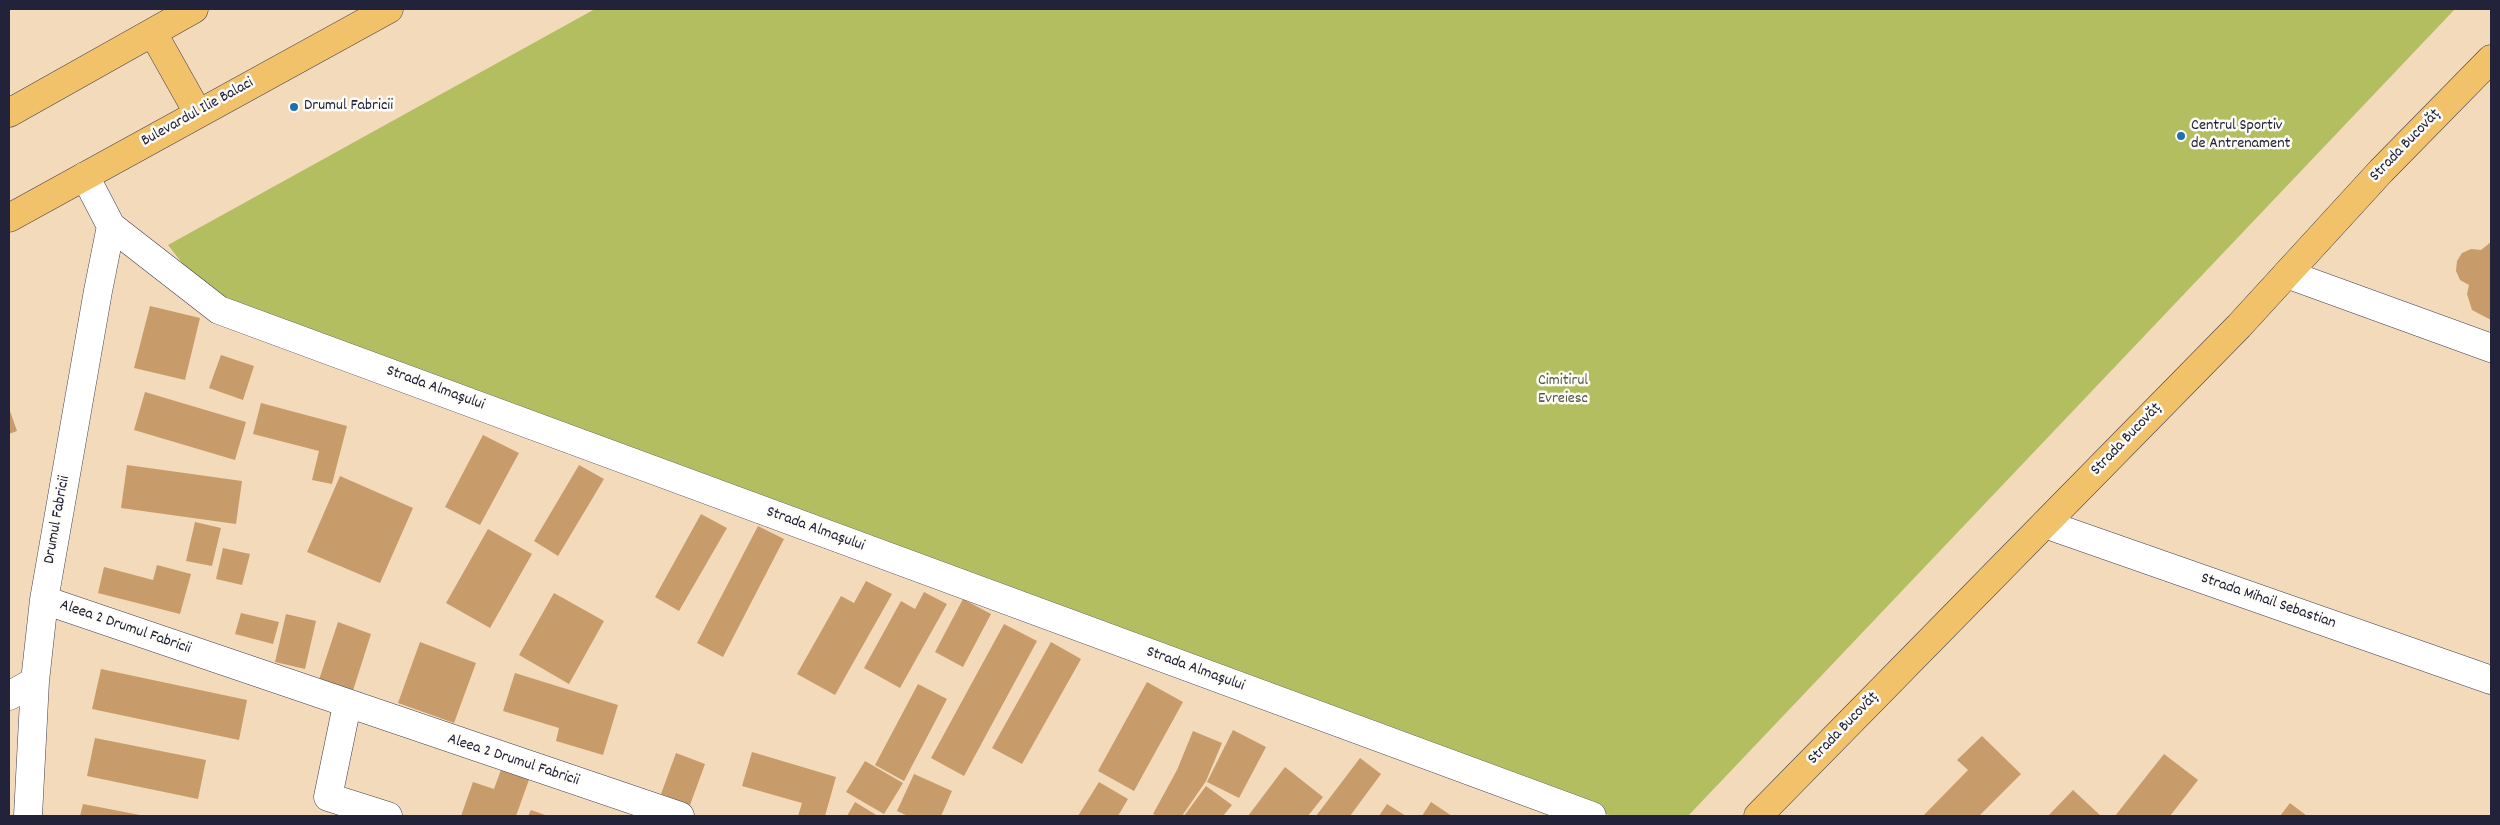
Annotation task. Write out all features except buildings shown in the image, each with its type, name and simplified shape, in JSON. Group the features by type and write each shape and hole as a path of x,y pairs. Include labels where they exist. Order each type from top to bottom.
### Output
{"main road":[{"path":"9,113 194,9"},
{"name":"Bulevardul Ilie Balaci","path":"9,218 388,9"},
{"path":"153,33 198,113"},
{"name":"Strada Bucovăț","path":"1758,816 2239,326 2381,171 2491,59"}],"street":[{"name":"Strada Almașului","path":"85,176 111,226 220,310 1592,816"},
{"name":"Drumul Fabricii","path":"28,816 36,681 44,600 111,226"},
{"path":"2287,274 2491,348"},
{"name":"Strada Mihail Sebastian","path":"2045,524 2491,680"},
{"name":"Aleea 2 Drumul Fabricii","path":"44,600 346,705 680,816"},
{"path":"9,696 36,681"},
{"path":"346,705 328,797 388,816"}],"green space":[{"name":"Cimitirul Evreiesc","path":"595,9 2455,9 1688,816 1612,816 219,310 168,245"}],"place":[{"name":"Drumul Fabricii","path":"294,107"},
{"name":"Centrul Sportiv de Antrenament","path":"2181,136"}]}
